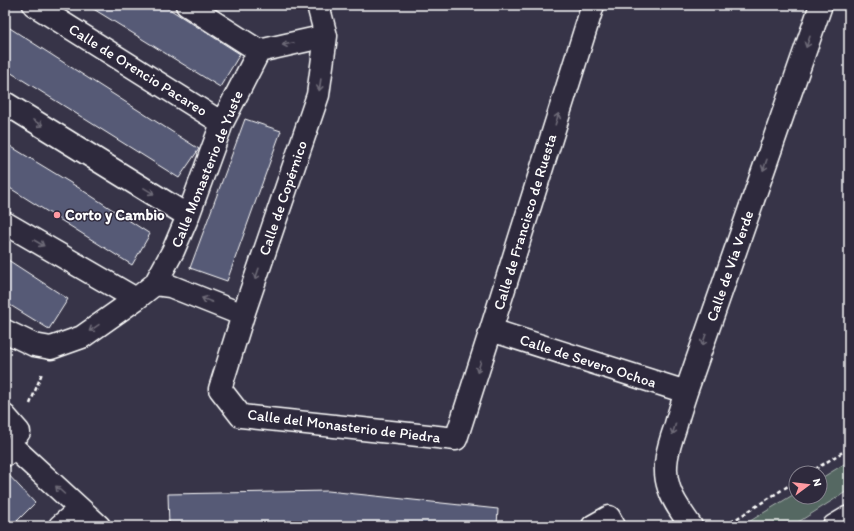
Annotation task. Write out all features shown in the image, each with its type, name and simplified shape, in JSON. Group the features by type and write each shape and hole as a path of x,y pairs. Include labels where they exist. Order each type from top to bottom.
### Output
{"main road":[{"name":"Calle de Orencio Pacareo","path":"34,5 222,123"},
{"path":"187,5 258,51 326,36"},
{"name":"Calle de Copérnico","path":"220,389 243,315 318,94 326,36 318,5"},
{"name":"Calle de Francisco de Ruesta","path":"456,439 593,5"},
{"name":"Calle de Vía Verde","path":"691,526 669,489 666,476 668,448 686,392 821,5"},
{"name":"Calle Monasterio de Yuste","path":"155,284 173,251 188,216 222,123 258,51"},
{"path":"5,103 188,216"},
{"path":"5,223 136,300"},
{"path":"5,331 34,345 51,348 82,336 136,300 155,284 170,286 243,315"},
{"name":"Calle de Severo Ochoa","path":"491,330 686,392"},
{"name":"Calle del Monasterio de Piedra","path":"220,389 242,416 456,439"},
{"path":"10,438 80,509 99,526"},
{"path":"60,526 80,509"},
{"path":"593,526 609,517 614,526"},
{"path":"834,526 849,517"}],"path":[{"path":"10,438 51,348"},
{"path":"822,465 849,448"},
{"path":"725,526 788,486"}],"green space":[{"path":"849,461 849,490 828,503 828,474"},
{"path":"788,498 788,505 825,505 792,526 742,526"}],"building":[{"path":"87,5 163,5 240,54 220,87"},
{"path":"5,25 199,149 179,178 5,69"},
{"path":"245,119 281,131 227,281 190,268"},
{"path":"5,143 79,188 150,234 132,265 5,185"},
{"path":"5,258 68,299 49,329 5,302"},
{"path":"5,471 35,503 12,526 5,526"},
{"path":"328,491 498,509 497,526 339,526 308,523 169,526 168,494"}],"place":[{"name":"Corto y Cambio","path":"57,215"}]}
